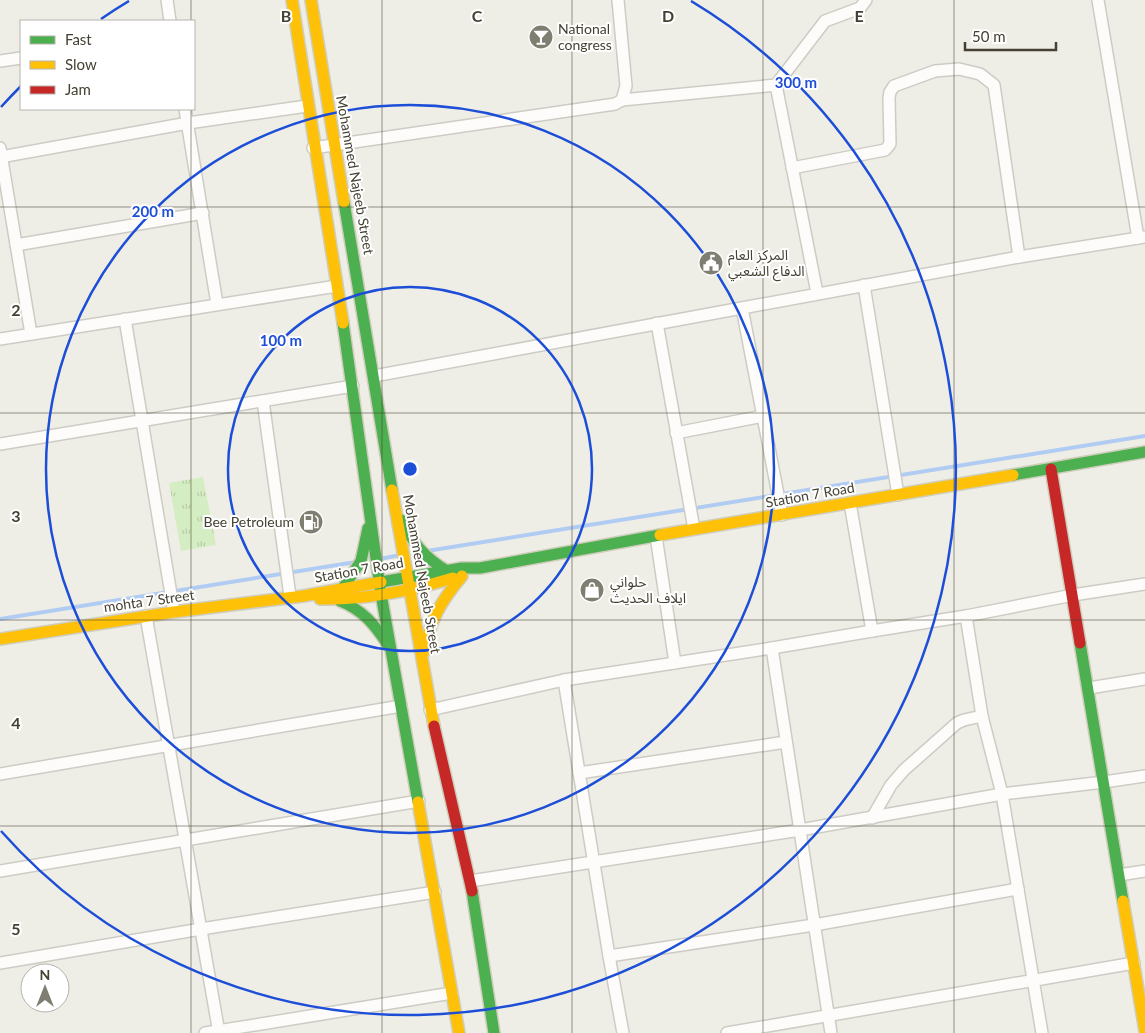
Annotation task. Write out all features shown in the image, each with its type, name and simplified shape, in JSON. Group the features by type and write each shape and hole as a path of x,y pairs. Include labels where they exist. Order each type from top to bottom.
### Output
{"main road":[{"path":"292,0 313,148 353,386 377,553 380,588 459,1033"},
{"name":"Mohammed Najeeb Street","path":"311,0 394,507 430,710 470,881 494,1033"},
{"name":"Station 7 Road","path":"408,583 447,570 480,568 694,529 1145,452"},
{"path":"1051,469 1119,875 1138,969 1145,1031"},
{"path":"394,507 413,543 430,562 447,570"},
{"path":"343,588 361,564 370,510"},
{"name":"Station 7 Road","path":"303,596 336,600 380,588 462,575 480,568"},
{"path":"422,663 427,633 435,611 462,575"},
{"name":"Station 7 Road","path":"303,596 343,588 380,588"},
{"name":"mohta 7 Street","path":"0,639 174,612 290,596 303,596"},
{"path":"336,600 362,610 371,619 392,651"}],"street":[{"path":"166,0 170,20"},
{"path":"618,0 626,86 622,100"},
{"path":"313,148 609,106 622,100 776,85 825,21 860,8 866,0"},
{"path":"374,376 1019,257 1141,238 1098,0"},
{"path":"0,61 20,58"},
{"path":"792,168 885,150 890,144 889,98 894,86 934,71 959,69 980,74 994,85 1019,257"},
{"path":"776,85 817,294"},
{"path":"30,334 0,154 188,123 307,106"},
{"path":"185,110 217,304"},
{"path":"16,245 203,213"},
{"path":"864,285 898,495"},
{"path":"0,340 337,286"},
{"path":"742,308 782,514"},
{"path":"125,319 174,612"},
{"path":"657,323 694,529"},
{"path":"0,444 353,386"},
{"path":"263,401 290,596"},
{"path":"676,433 763,416"},
{"path":"850,503 872,630"},
{"path":"656,536 675,663"},
{"path":"430,710 564,680 966,616 1073,595 1145,584"},
{"path":"146,616 219,1032"},
{"path":"966,616 982,716 1002,794 1042,1033"},
{"path":"772,648 831,1033"},
{"path":"1089,688 1145,679"},
{"path":"564,680 608,956 623,1033"},
{"path":"0,774 401,706"},
{"path":"872,818 891,785 904,770 957,723 982,716"},
{"path":"579,773 786,742"},
{"path":"470,881 800,830 1002,794 1145,776"},
{"path":"0,871 185,842 419,801"},
{"path":"1119,875 1145,871"},
{"path":"608,956 814,925 1018,889"},
{"path":"0,964 201,929 435,892"},
{"path":"727,1033 1033,981 1138,969"},
{"path":"205,1033 452,993"}],"green space":[{"path":"203,477 216,545 181,551 169,483"}],"waterway":[{"path":"427,551 1145,436"},
{"path":"380,559 400,555"},
{"path":"0,619 356,562"}],"traffic: fast":[{"path":"344,202 392,490"},
{"path":"343,323 381,594 418,802"},
{"path":"1013,475 1145,452"},
{"path":"401,520 420,549 447,571"},
{"path":"343,588 361,561 368,528"},
{"path":"381,582 462,568 480,568 660,535"},
{"path":"340,601 368,619 388,645"},
{"path":"1080,643 1123,901"},
{"path":"472,891 494,1033"}],"traffic: slow":[{"path":"292,0 343,323"},
{"path":"311,0 344,202"},
{"path":"660,535 1013,475"},
{"path":"392,490 434,726"},
{"path":"424,652 437,611 462,576"},
{"path":"320,599 354,598 387,594 453,578"},
{"path":"0,639 174,612 303,596 381,582"},
{"path":"418,802 459,1033"},
{"path":"1123,901 1145,1031"}],"traffic: jam":[{"path":"1051,469 1080,643"},
{"path":"434,726 472,891"}],"place":[{"name":"National congress","path":"541,37"},
{"name":"المركز العام الدفاع الشعبي","path":"711,263"},
{"name":"Bee Petroleum","path":"311,522"},
{"name":"حلواني ايلاف الحديث","path":"592,590"}]}
